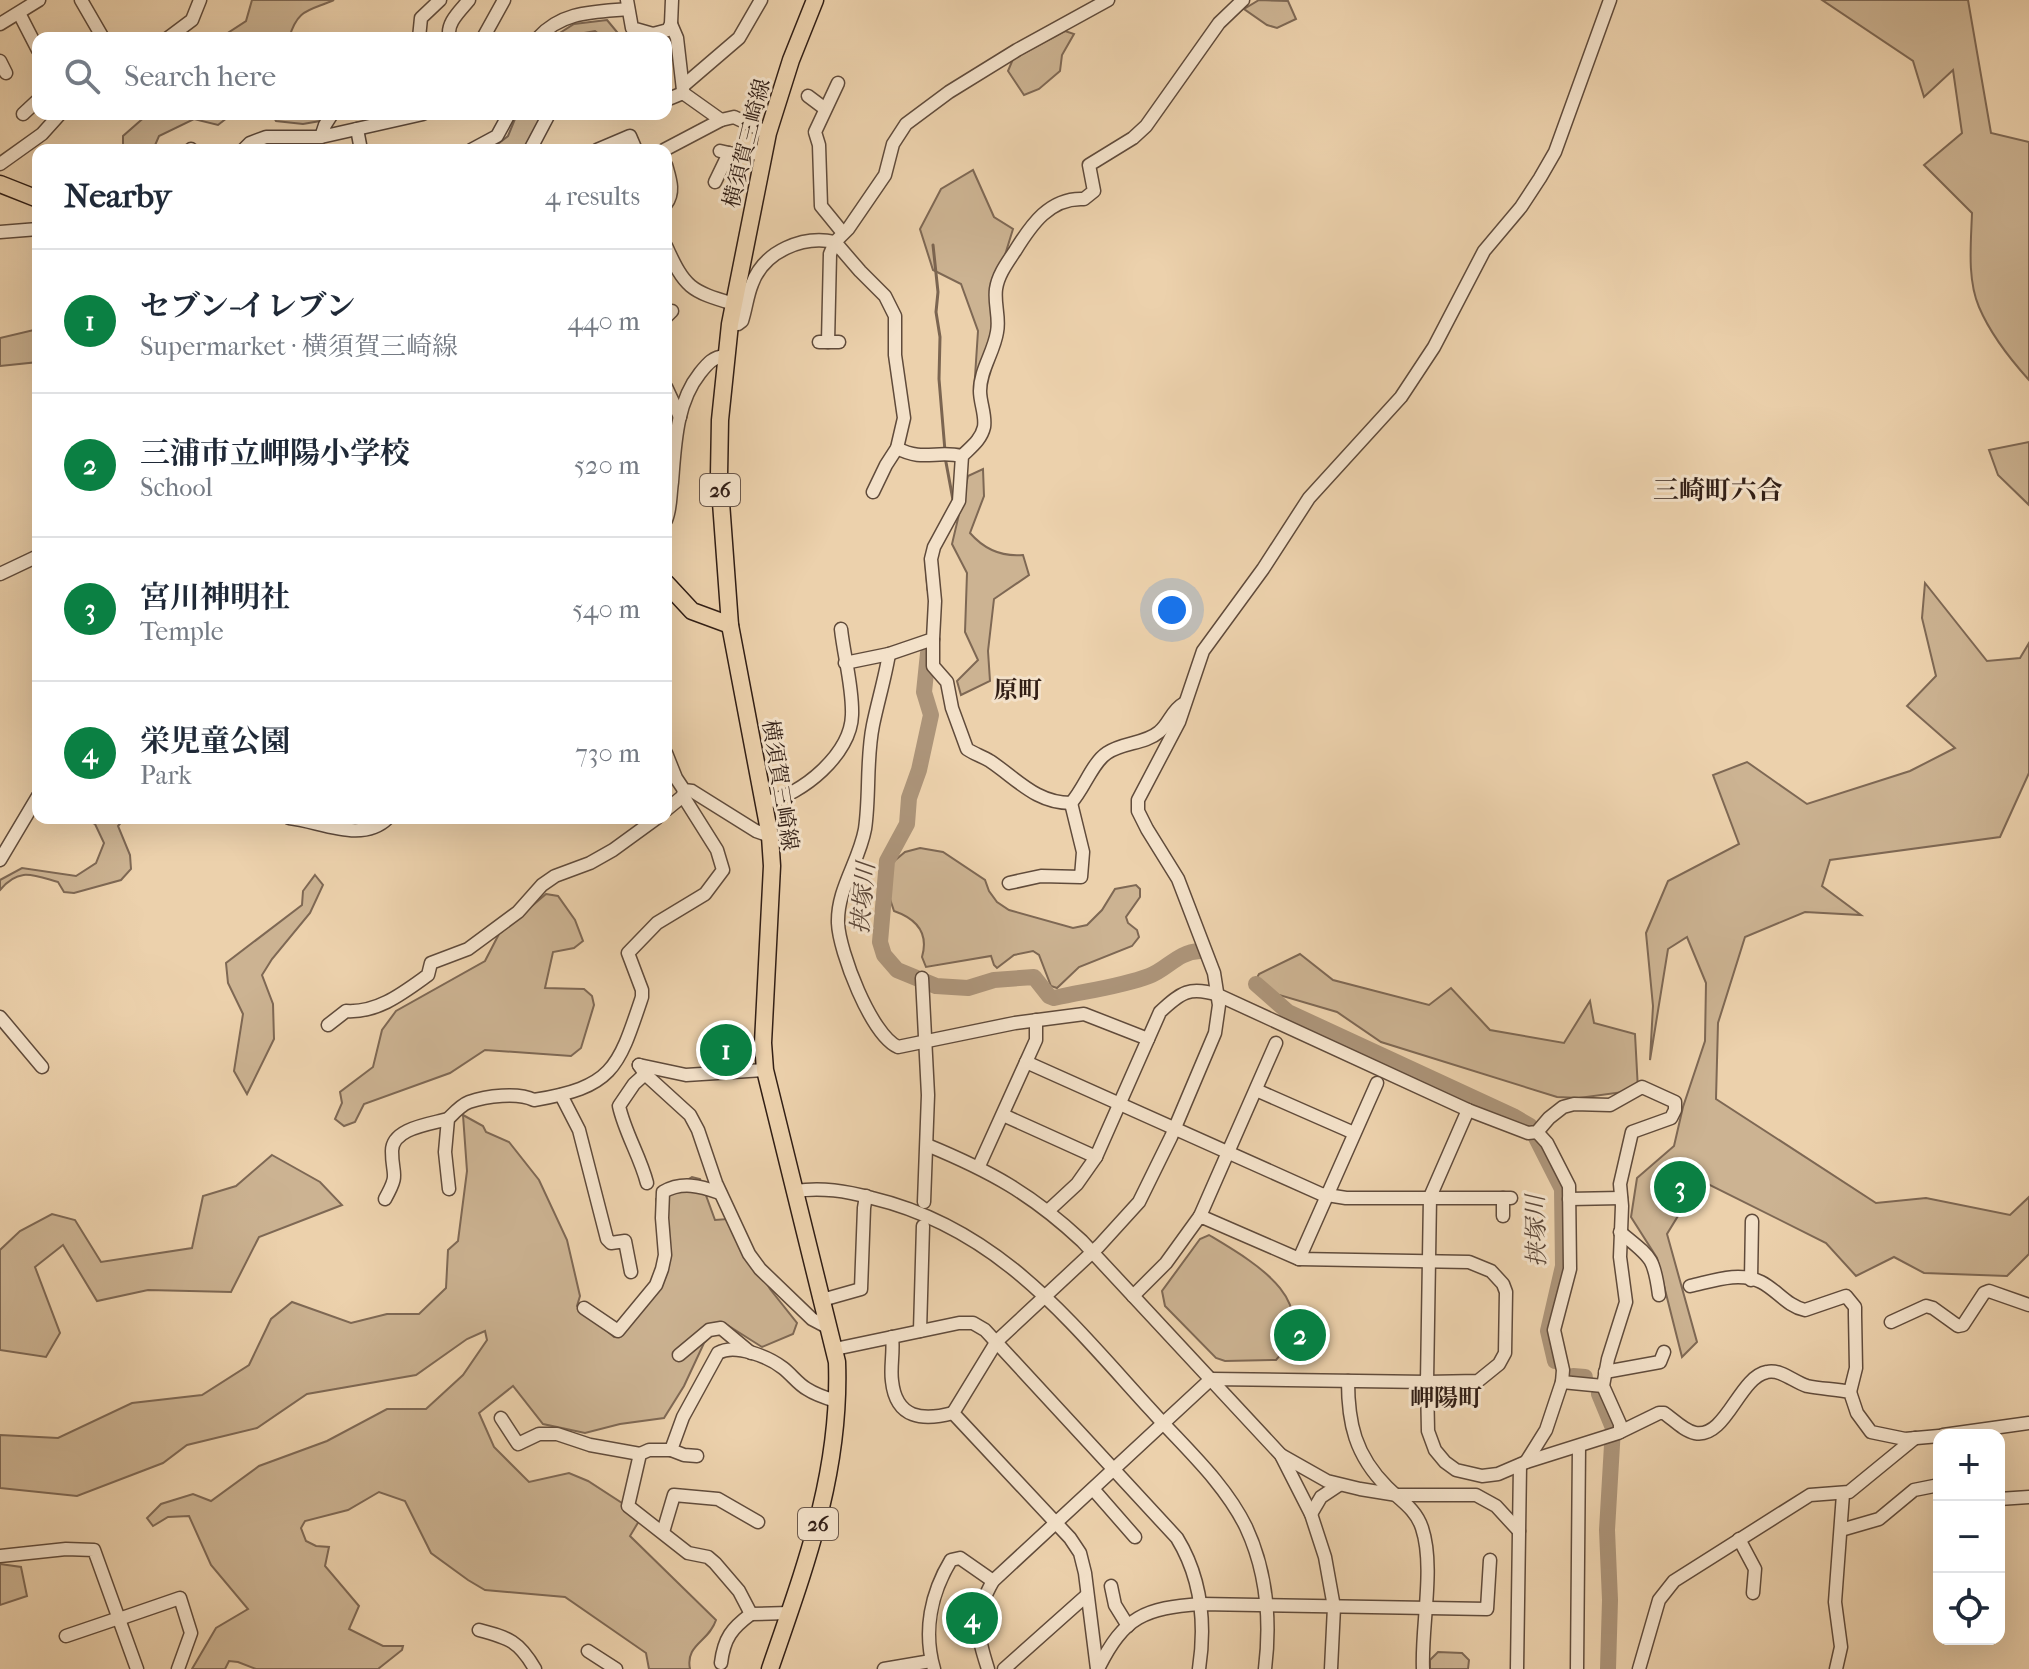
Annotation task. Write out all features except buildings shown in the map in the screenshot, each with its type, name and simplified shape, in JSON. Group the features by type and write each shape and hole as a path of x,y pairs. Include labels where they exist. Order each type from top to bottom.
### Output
{"main road":[{"name":"横須賀三崎線","path":"770,1669 812,1548 824,1498 836,1401 835,1349 765,1070 763,1043 772,866 770,836 766,802 730,625 719,456 725,356 768,133 791,60 815,0"},
{"path":"0,184 32,197"},
{"path":"672,589 692,611 730,625"}],"street":[{"path":"0,24 39,0"},
{"path":"81,0 100,32"},
{"path":"176,32 192,20 200,0"},
{"path":"418,0 426,13"},
{"path":"419,32 418,25 426,13 440,0"},
{"path":"449,32 449,28 469,0"},
{"path":"486,32 504,0"},
{"path":"660,32 668,30 671,24 672,0"},
{"path":"672,96 739,38 761,0"},
{"path":"829,342 830,254 885,175 893,144 906,124 949,92 1017,50 1108,0"},
{"path":"1071,803 1033,794 988,760 967,749 952,708 947,682 933,666 935,601 931,559 934,547 959,501 962,456 980,438 984,428 980,392 982,375 997,336 995,294 1003,269 1030,227 1048,210 1073,199 1084,199 1094,191 1089,165 1133,138 1146,126 1219,23 1243,0"},
{"path":"953,1413 997,1341 1092,1252 1139,1202 1210,1047 1218,1019 1218,995 1207,954 1178,879 1138,811 1141,790 1179,722 1203,651 1263,569 1309,498 1401,397 1434,347 1484,251 1535,187 1555,152 1610,0"},
{"path":"545,32 568,17 628,4 632,28 642,32"},
{"path":"19,13 32,38"},
{"path":"671,24 677,38 683,90 721,120"},
{"path":"838,83 815,132 819,145 821,206 860,271 885,296 895,316 895,355 904,418 897,448 873,492"},
{"path":"808,96 824,108"},
{"path":"23,114 32,106"},
{"path":"672,146 721,120 734,117 768,133"},
{"path":"0,164 42,134 55,120"},
{"path":"321,137 328,120"},
{"path":"249,144 266,137 321,137 397,120"},
{"path":"482,144 497,136 506,120"},
{"path":"533,144 546,120"},
{"path":"357,129 360,144"},
{"path":"611,144 630,136 633,144"},
{"path":"714,180 724,152 764,153"},
{"path":"0,232 32,229"},
{"path":"730,324 742,321 755,277 777,252 811,240 839,237"},
{"path":"672,259 679,275 693,290 734,304"},
{"path":"672,437 691,386 714,357 725,356"},
{"path":"672,400 680,417"},
{"path":"897,448 917,457 962,456"},
{"path":"0,574 32,559"},
{"path":"766,802 786,795 809,781 833,758 848,732 852,719 841,629"},
{"path":"845,663 889,654 933,639"},
{"path":"889,654 883,692 872,727 865,829 856,862 841,895 838,922 839,934 858,989 874,1024 890,1043 898,1047 1036,1020 1084,1014 1148,1039"},
{"path":"1071,803 1088,782 1100,759 1118,747 1157,734 1177,708 1186,703"},
{"path":"385,1199 396,1173 392,1147 395,1140 414,1128 448,1119 467,1102 513,1093 524,1094 534,1100 589,1088 621,1056 642,997 628,953 657,923 705,894 723,870 717,850 672,769"},
{"path":"672,804 684,793 692,791 756,831 770,836"},
{"path":"1009,883 1026,878 1081,877 1083,852 1071,803"},
{"path":"0,860 32,806"},
{"path":"316,824 348,831 372,828 378,824"},
{"path":"328,1025 346,1011 359,1012 395,999 428,975 431,963 468,949 518,912 542,885 555,876 590,863 649,824"},
{"path":"922,981 927,1145 924,1202"},
{"path":"1049,1210 1077,1184 1096,1157 1160,1012 1180,995 1198,989 1218,995 1468,1110 1533,1133 1547,1143 1568,1181 1570,1269 1554,1330 1563,1370 1562,1382 1546,1430 1523,1463 1517,1669"},
{"path":"0,1017 42,1067"},
{"path":"979,1166 1036,1040 1036,1020"},
{"path":"1133,1296 1166,1263 1200,1216 1276,1043"},
{"path":"621,1056 642,1070 690,1115 720,1193 749,1254 760,1269 812,1319 829,1328"},
{"path":"1026,1062 1327,1196 1507,1198 1503,1216"},
{"path":"642,1070 696,1075 765,1070"},
{"path":"642,1070 619,1106 630,1144 642,1164 647,1183"},
{"path":"1299,1259 1377,1083"},
{"path":"1533,1133 1563,1107 1574,1104 1610,1105 1642,1087 1675,1102 1671,1118 1632,1132 1620,1184 1620,1257 1626,1302 1603,1386 1616,1416 1615,1434"},
{"path":"1256,1090 1354,1133"},
{"path":"561,1095 579,1130 607,1239 611,1243 625,1241 631,1272"},
{"path":"1468,1110 1430,1197 1428,1431 1435,1450 1445,1462 1456,1470 1482,1476 1498,1474 1615,1434 1659,1413 1664,1413 1693,1433 1705,1432 1726,1419 1742,1392 1768,1371 1808,1386 1850,1392"},
{"path":"1003,1115 1096,1157"},
{"path":"448,1119 445,1152 449,1189"},
{"path":"927,1145 979,1166 1049,1210 1281,1455 1311,1514 1325,1557 1334,1607 1331,1669"},
{"path":"584,1308 618,1331 656,1285 662,1269 665,1255 663,1192 674,1186 693,1185 720,1193"},
{"path":"795,1191 825,1189 912,1209 966,1234 1001,1257 1044,1297 1162,1423 1235,1508 1257,1554 1267,1606 1265,1669"},
{"path":"822,1300 861,1289 866,1196"},
{"path":"1569,1199 1621,1198"},
{"path":"988,1669 977,1625 980,1608 993,1581 1211,1379 1478,1381 1493,1371 1505,1353 1507,1315 1503,1284 1485,1267 1469,1262 1299,1259 1200,1216"},
{"path":"1751,1280 1752,1221"},
{"path":"920,1331 923,1226"},
{"path":"1620,1232 1655,1266 1659,1295"},
{"path":"1690,1286 1736,1277 1761,1282 1805,1310 1846,1296 1851,1300 1855,1315 1856,1368 1850,1392 1857,1413 1871,1432 1898,1438 1933,1436"},
{"path":"1891,1322 1926,1306 1958,1326 1963,1325 1984,1293 1989,1291 2029,1305"},
{"path":"835,1349 966,1322 980,1326 1177,1538 1192,1565 1201,1604 1199,1669"},
{"path":"679,1355 709,1330 721,1328 751,1353"},
{"path":"892,1337 892,1381 897,1400 904,1410 917,1417 953,1413"},
{"path":"671,1450 683,1417 718,1353 725,1349 751,1353 781,1365 807,1390 836,1401"},
{"path":"1605,1372 1660,1362 1664,1352"},
{"path":"1348,1381 1350,1420 1357,1444 1388,1488 1413,1512 1423,1531 1423,1669"},
{"path":"1562,1382 1603,1386"},
{"path":"953,1413 1080,1553 1098,1669"},
{"path":"501,1418 518,1444 539,1434 557,1434 602,1448 640,1454 649,1450 671,1450 697,1456"},
{"path":"1990,1429 2029,1423"},
{"path":"1639,1669 1653,1614 1666,1590 1686,1573 1810,1495 1843,1494 1861,1484 1915,1438"},
{"path":"1577,1669 1579,1446"},
{"path":"640,1454 628,1506 688,1553 708,1557 715,1563 739,1591 751,1614"},
{"path":"1281,1455 1339,1485 1397,1495 1476,1495 1496,1506 1519,1531"},
{"path":"1476,1495 1482,1476"},
{"path":"1311,1514 1321,1497 1339,1485"},
{"path":"1841,1530 1879,1519 1914,1490 1933,1486"},
{"path":"1093,1489 1135,1537"},
{"path":"1836,1669 1841,1647 1835,1602 1843,1494"},
{"path":"663,1532 674,1495 718,1499 758,1522"},
{"path":"2005,1499 2029,1497"},
{"path":"1739,1539 1755,1569 1753,1593"},
{"path":"0,1556 66,1549 94,1550 137,1669"},
{"path":"884,1669 933,1665 929,1631 932,1603 940,1578 951,1560 960,1558 993,1581"},
{"path":"1098,1669 1112,1642 1128,1626 1157,1608 1201,1604 1487,1609 1490,1560"},
{"path":"1111,1586 1115,1605 1128,1626"},
{"path":"1004,1669 1087,1595"},
{"path":"66,1636 180,1598 191,1633 178,1669"},
{"path":"721,1663 726,1637 751,1614 789,1613"},
{"path":"479,1630 516,1643 535,1669"},
{"path":"588,1651 616,1669"}],"shaded area":[{"path":"252,0 334,0 301,16 291,32 229,32 246,21"},
{"path":"1259,0 1288,1 1296,19 1277,28 1267,25 1244,9"},
{"path":"1822,0 1968,0 1991,133 2029,142 2029,380 1995,336 1975,296 1971,261 1972,213 1924,165 1962,133 1953,70 1924,97 1913,61"},
{"path":"607,20 617,32 561,32 574,24"},
{"path":"1065,31 1074,34 1062,55 1060,71 1039,89 1024,95 1008,71 1013,59"},
{"path":"141,120 192,120 159,136 156,144 123,144 123,136"},
{"path":"198,120 224,120 218,125"},
{"path":"275,120 321,120 303,124"},
{"path":"515,120 539,120 528,144 498,144 508,136"},
{"path":"973,170 994,217 1013,229 997,281 988,357 974,392 978,331 961,284 933,270 920,229 941,189"},
{"path":"32,330 32,363 0,366 0,338"},
{"path":"2029,442 2029,505 1998,475 1989,450"},
{"path":"983,469 984,496 970,533 994,551 1023,555 1029,575 994,599 988,651 990,681 961,695 957,681 978,660 965,632 967,573 952,544 968,476"},
{"path":"1925,583 1987,661 2020,658 2029,643 2029,773 2000,837 1830,860 1822,886 1861,915 1805,912 1745,937 1718,1023 1716,1099 1876,1203 1926,1198 2010,1215 2029,1197 2029,1254 2007,1276 1924,1273 1894,1257 1856,1276 1826,1243 1700,1180 1667,1234 1697,1342 1682,1357 1657,1258 1631,1217 1637,1178 1674,1146 1683,1107 1705,1041 1706,983 1687,937 1668,949 1650,1060 1653,1006 1646,933 1668,881 1739,844 1713,775 1747,762 1807,804 1910,771 1955,748 1907,706 1936,676 1922,618"},
{"path":"95,824 120,824 130,855 131,869 121,880 74,893 64,892 58,882 27,875 14,878 0,890 0,880 22,868 76,876 96,863 104,843"},
{"path":"920,848 943,852 985,880 997,902 1009,910 1073,928 1087,925 1102,910 1115,889 1136,885 1140,889 1140,897 1126,917 1139,937 1132,946 1079,967 1057,988 1051,986 1039,955 1033,951 1014,955 997,968 991,956 926,967 922,957 924,941 919,928 909,918 894,911 888,893 893,862 905,852"},
{"path":"315,875 323,885 310,913 262,975 273,1004 274,1039 247,1094 234,1071 243,1014 228,983 226,963 302,905 303,891"},
{"path":"546,894 558,896 575,920 583,941 574,948 553,952 545,988 584,989 592,996 594,1005 581,1048 571,1056 485,1050 450,1073 364,1104 355,1122 344,1126 335,1119 342,1103 340,1092 373,1067 382,1030 396,1011 485,961 499,934"},
{"path":"1300,954 1333,980 1429,1005 1451,988 1490,1030 1564,1043 1590,1001 1594,1023 1635,1034 1638,1090 1579,1098 1557,1097 1381,1042 1337,1012 1252,987 1259,974"},
{"path":"463,1115 483,1126 486,1132 509,1142 539,1180 567,1240 580,1296 577,1306 614,1337 646,1304 669,1265 656,1199 692,1177 700,1179 715,1220 728,1219 770,1289 797,1323 793,1334 762,1347 724,1323 704,1343 684,1386 664,1418 585,1433 543,1424 513,1386 479,1413 494,1447 529,1482 569,1473 588,1481 642,1516 630,1536 716,1620 713,1627 694,1648 689,1661 690,1669 649,1669 646,1653 565,1597 485,1590 468,1580 431,1553 405,1501 379,1492 348,1510 305,1521 301,1528 306,1541 329,1547 325,1566 359,1606 349,1629 383,1646 403,1646 402,1650 378,1669 256,1669 229,1661 225,1669 192,1669 216,1628 248,1609 211,1565 189,1516 168,1517 153,1526 147,1518 161,1504 193,1494 211,1501 259,1466 327,1441 387,1409 426,1409 463,1375 487,1340 485,1331 467,1339 416,1375 307,1394 257,1428 187,1445 163,1463 77,1496 0,1488 0,1435 58,1438 132,1403 202,1395 249,1365 271,1319 292,1302 351,1323 387,1314 419,1314 446,1288 448,1250 458,1241 467,1171"},
{"path":"272,1155 320,1182 342,1205 259,1237 231,1292 148,1290 97,1301 63,1245 35,1267 60,1333 46,1357 0,1350 0,1250 20,1231 52,1214 75,1220 101,1262 192,1248 203,1196 236,1186"},
{"path":"1209,1235 1263,1271 1289,1303 1293,1320 1290,1339 1276,1360 1225,1361 1216,1358 1165,1306 1162,1291 1200,1239"},
{"path":"0,1564 21,1567 27,1596 0,1605"},
{"path":"1438,1652 1462,1653 1469,1660 1468,1669 1430,1669 1430,1660"}],"waterway":[{"name":"挟塚川","path":"933,245 945,451"},
{"name":"挟塚川","path":"945,457 953,500"},
{"name":"挟塚川","path":"926,565 928,590"},
{"name":"挟塚川","path":"928,653 924,692 931,715 919,770 909,798 907,824 887,861 880,942 884,955 897,970 936,986 968,988 994,980 1034,977 1054,998 1138,980 1156,973 1185,954 1200,951"},
{"name":"挟塚川","path":"1256,984 1288,1012 1530,1126 1562,1189 1563,1266 1548,1331 1555,1361"},
{"name":"挟塚川","path":"1573,1376 1585,1377"},
{"name":"挟塚川","path":"1599,1394 1613,1428 1607,1530 1610,1600 1608,1669"}],"place":[{"name":"セブン-イレブン","path":"726,1050"},
{"name":"宮川神明社","path":"1680,1187"},
{"name":"三浦市立岬陽小学校","path":"1300,1335"},
{"name":"栄児童公園","path":"972,1618"}],"district":[{"name":"三崎町六合","path":"1718,490"},
{"name":"原町","path":"1018,690"},
{"name":"岬陽町","path":"1446,1398"}]}
